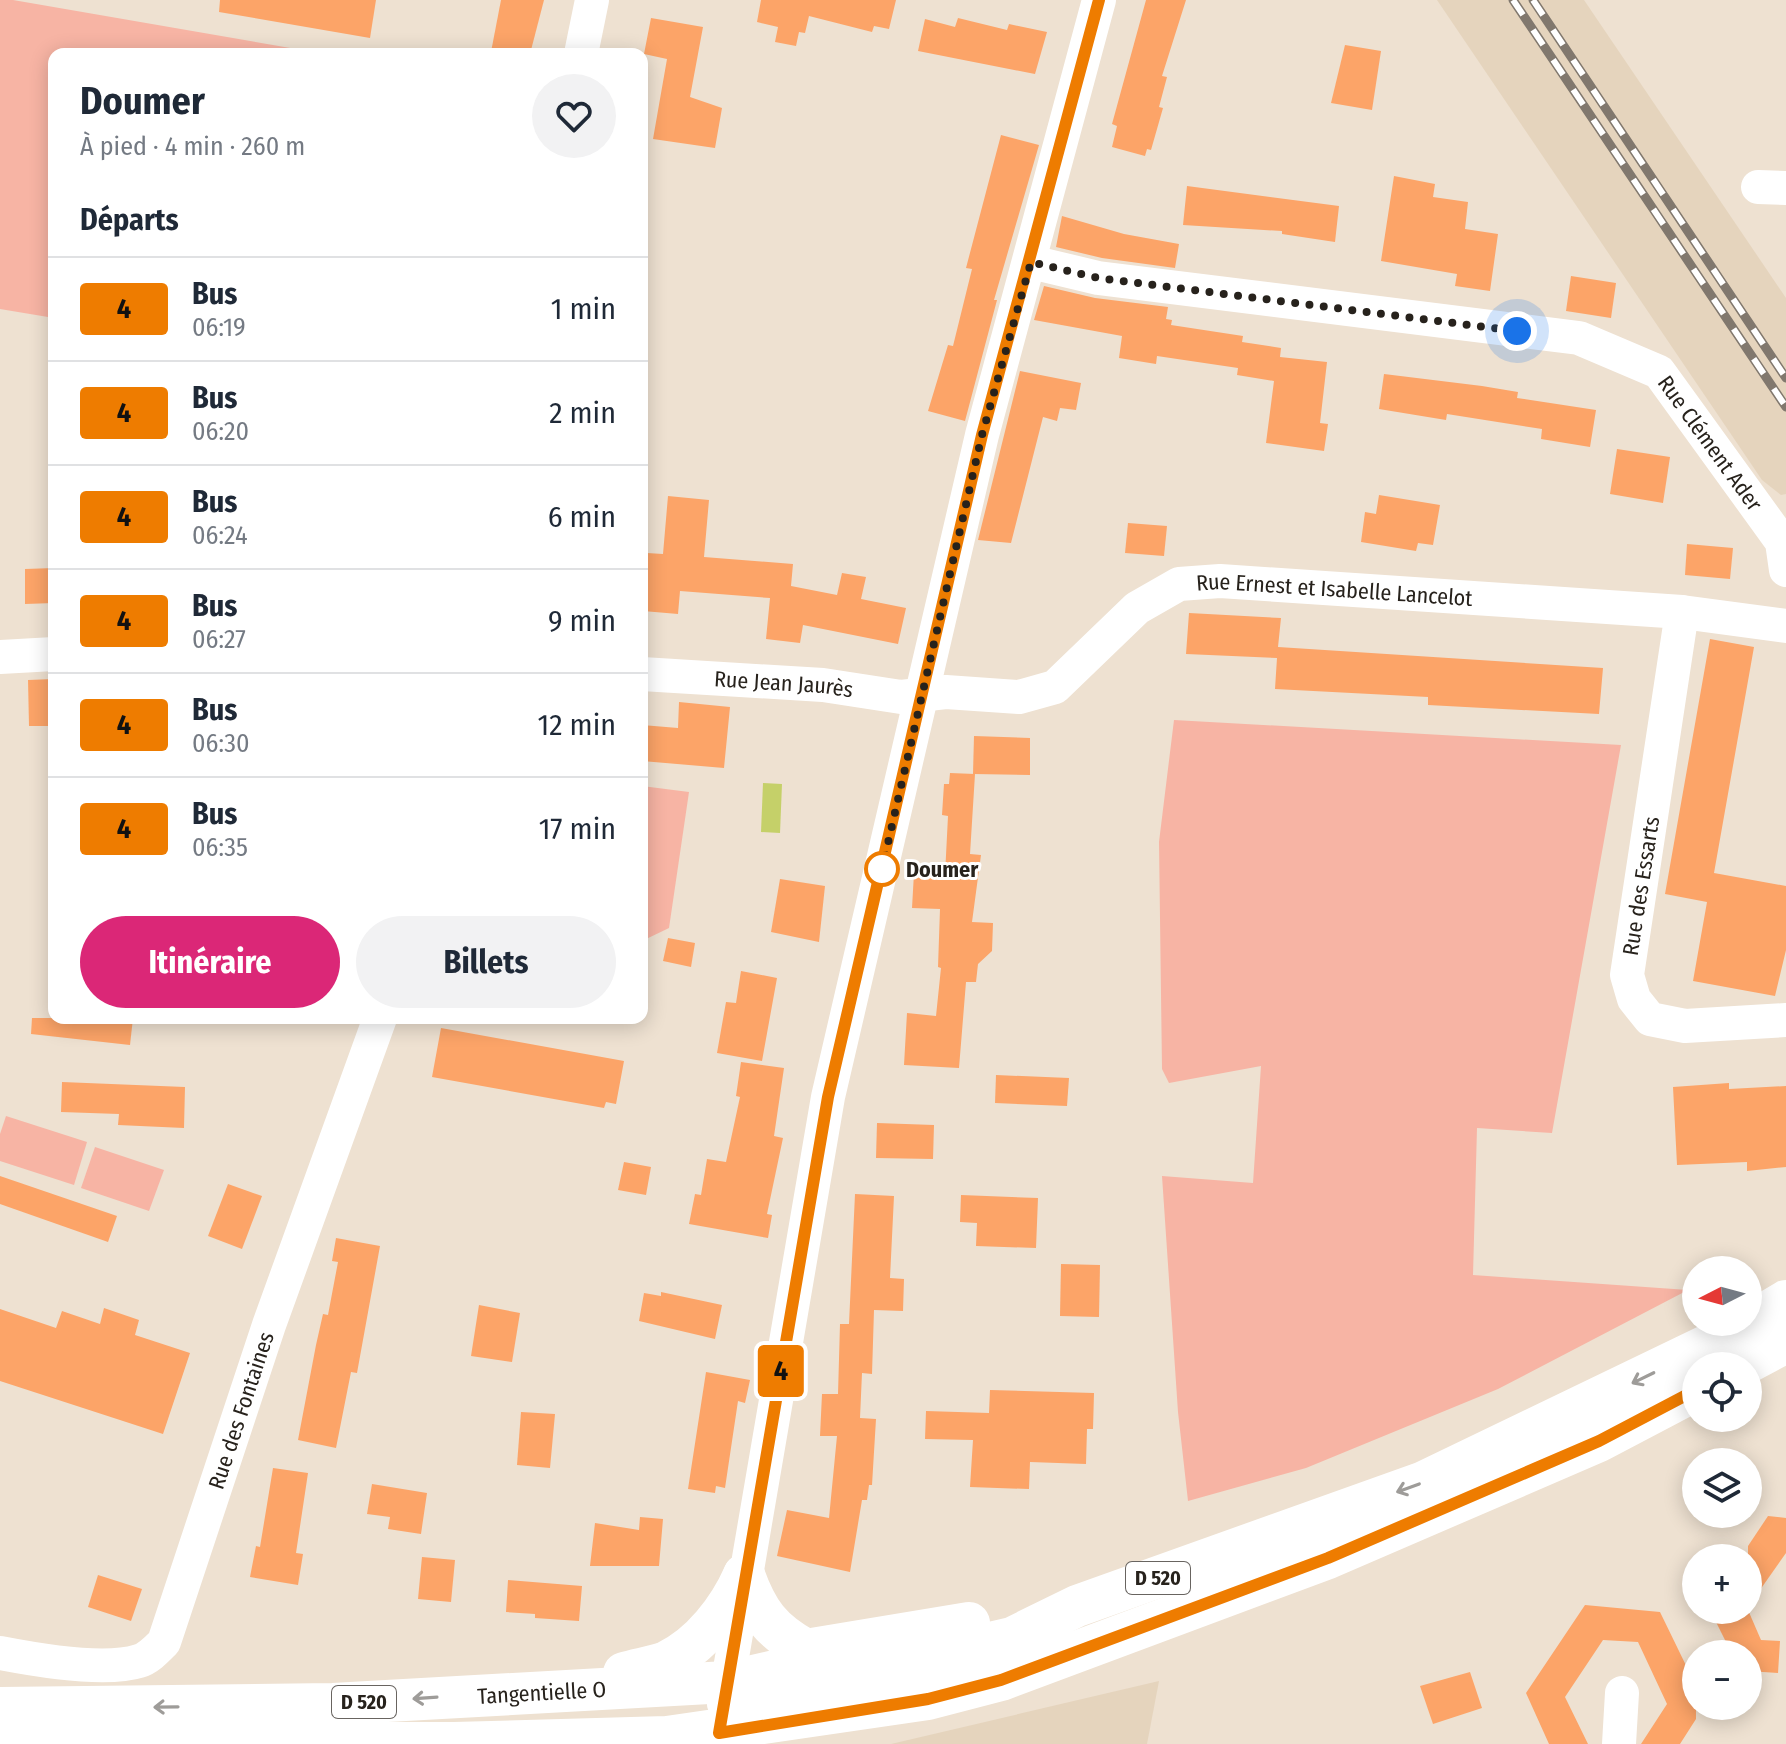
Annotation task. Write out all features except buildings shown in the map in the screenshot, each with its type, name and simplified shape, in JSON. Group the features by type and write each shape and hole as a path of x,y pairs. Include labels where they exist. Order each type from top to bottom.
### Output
{"main road":[{"name":"D 520","path":"718,1738 732,1712 744,1700 1012,1638 1077,1606 1424,1482 1725,1337 1786,1301"},
{"path":"1762,1355 1786,1342"},
{"name":"D 520","path":"777,1744 1001,1680 1328,1558 1599,1441 1682,1397"},
{"path":"744,1575 756,1609 771,1628 806,1650 1077,1606"},
{"path":"559,1690 666,1662 691,1645 731,1604 744,1575"},
{"name":"Tangentielle O","path":"0,1708 333,1704 727,1682 1077,1606"},
{"name":"D 520","path":"454,1743 502,1730 667,1718 698,1711 711,1704 727,1682"},
{"name":"D 520","path":"0,1743 454,1743 718,1738 928,1699"}],"street":[{"path":"582,48 592,0"},
{"path":"718,1738 828,1097 982,435 1099,0"},
{"name":"Rue Clément Ader","path":"1031,262 1114,280 1579,338 1659,372 1782,542 1786,570"},
{"name":"Rue Ernest et Isabelle Lancelot","path":"923,695 946,692 1019,697 1055,687 1137,608 1179,584 1220,581 1682,612 1786,626"},
{"name":"Rue des Essarts","path":"1682,612 1627,975 1634,999 1650,1019 1685,1026 1786,1020"},
{"path":"0,657 48,654"},
{"name":"Rue Jean Jaurès","path":"648,674 823,685 901,697 923,695"},
{"name":"Rue des Fontaines","path":"0,1653 51,1663 126,1663 141,1661 164,1642 274,1310 378,1024"},
{"path":"1619,1744 1622,1693"}],"shaded area":[{"path":"0,0 290,48 48,48 48,317 0,309"},
{"path":"1437,0 1584,0 1786,298 1786,494 1781,495 1762,480"},
{"path":"1174,720 1621,745 1552,1133 1477,1128 1473,1275 1682,1290 1682,1293 1498,1389 1306,1468 1188,1501 1178,1412 1162,1176 1253,1183 1261,1066 1169,1083 1162,1069 1159,842"},
{"path":"763,783 782,784 780,833 761,832"},
{"path":"648,787 689,792 669,928 648,938"},
{"path":"6,1116 87,1142 74,1185 0,1161 0,1134"},
{"path":"95,1147 164,1170 149,1211 81,1188"},
{"path":"1159,1681 1147,1744 891,1744"}],"railway":[{"path":"1513,0 1786,407"},
{"path":"1533,0 1786,378"}],"bus line":[{"name":"4","path":"1099,0 982,435 828,1097 719,1733 928,1699 1001,1680 1328,1558 1599,1441 1682,1397"}],"place":[{"name":"Doumer","path":"882,869"}],"route":[{"path":"882,869 982,435 1031,262 1098,278 1517,331"}]}
